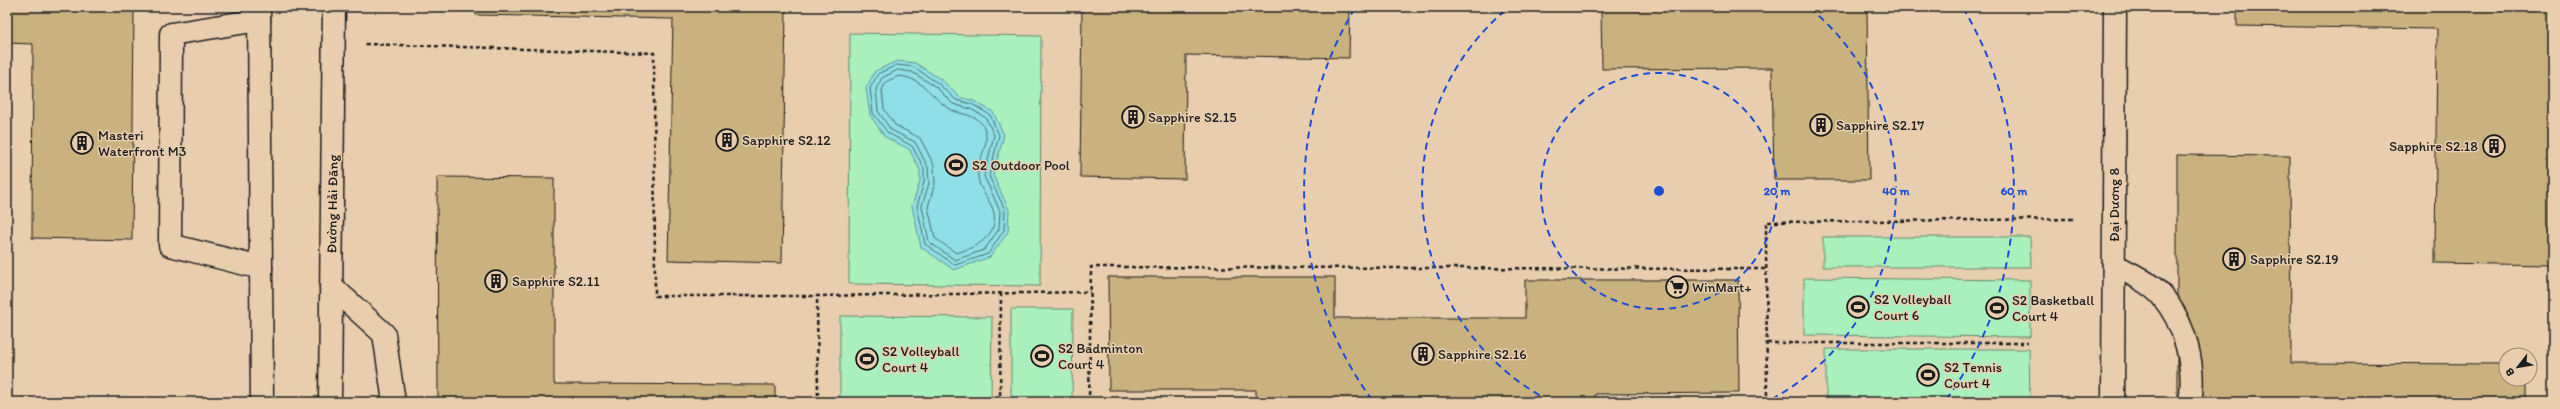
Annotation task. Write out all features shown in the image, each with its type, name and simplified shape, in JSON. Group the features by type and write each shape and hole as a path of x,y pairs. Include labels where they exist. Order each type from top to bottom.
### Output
{"street":[{"name":"Đường Hải Đăng","path":"330,402 334,7"},
{"name":"Đại Dương 8","path":"2113,402 2115,7"},
{"path":"261,268 170,245 171,34 259,14 261,268 262,402"},
{"path":"2114,265 2138,278 2161,295 2184,332 2192,388 2190,402"},
{"path":"331,286 384,334 394,402"}],"path":[{"path":"365,44 654,53 655,296 817,296 1090,292"},
{"path":"1767,402 1766,222 2073,219"},
{"path":"1089,402 1091,267 1766,269"},
{"path":"1000,402 1001,293"},
{"path":"817,296 818,402"},
{"path":"1767,343 2028,343"}],"green space":[{"path":"850,33 1041,36 1040,286 849,284"},
{"path":"1823,237 2030,237 2031,267 1823,267"},
{"path":"1804,278 2030,280 2030,337 1804,335"},
{"name":"S2 Badminton Court 4","path":"1011,309 1073,309 1072,402 1011,402"},
{"path":"840,316 992,317 991,402 840,402"},
{"name":"S2 Tennis Court 4","path":"1826,349 2029,349 2030,402 1826,402"}],"water":[{"name":"S2 Outdoor Pool","path":"897,61 915,63 942,80 959,97 974,101 993,112 1004,135 993,175 1009,210 1008,232 990,257 954,270 921,247 912,206 920,181 920,170 909,149 885,137 870,115 866,88 875,71"}],"building":[{"name":"Masteri Waterfront M3","path":"7,7 134,7 132,240 32,238 33,44 7,43"},
{"name":"Sapphire S2.12","path":"476,7 786,7 782,263 668,260 673,19 476,15"},
{"name":"Sapphire S2.15","path":"1082,7 1350,7 1349,58 1186,55 1185,179 1080,177"},
{"name":"Sapphire S2.17","path":"1601,7 1867,7 1869,180 1774,180 1772,68 1602,69"},
{"name":"Sapphire S2.18","path":"2237,7 2552,7 2550,265 2435,263 2437,29 2237,26"},
{"name":"Sapphire S2.19","path":"2177,155 2290,156 2291,363 2498,364 2498,387 2525,387 2525,402 2177,402"},
{"name":"Sapphire S2.11","path":"437,177 554,178 554,384 775,385 775,402 438,402"},
{"name":"Sapphire S2.16","path":"1108,277 1335,277 1335,318 1525,318 1525,280 1738,280 1739,393 1595,394 1595,402 1256,402 1256,390 1109,390"}],"place":[{"name":"Sapphire S2.15","path":"1133,117"},
{"name":"Sapphire S2.17","path":"1821,125"},
{"name":"Sapphire S2.12","path":"727,140"},
{"name":"Masteri Waterfront M3","path":"82,143"},
{"name":"Sapphire S2.18","path":"2494,146"},
{"name":"S2 Outdoor Pool","path":"956,165"},
{"name":"Sapphire S2.19","path":"2234,259"},
{"name":"Sapphire S2.11","path":"496,281"},
{"name":"WinMart+","path":"1677,287"},
{"name":"S2 Volleyball Court 6","path":"1858,307"},
{"name":"S2 Basketball Court 4","path":"1997,308"},
{"name":"Sapphire S2.16","path":"1423,354"},
{"name":"S2 Badminton Court 4","path":"1042,356"},
{"name":"S2 Volleyball Court 4","path":"867,359"},
{"name":"S2 Tennis Court 4","path":"1928,375"}]}
